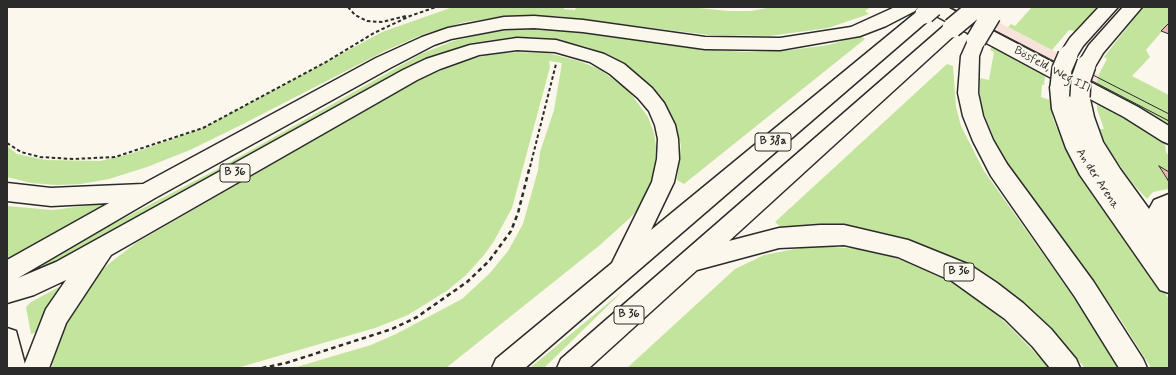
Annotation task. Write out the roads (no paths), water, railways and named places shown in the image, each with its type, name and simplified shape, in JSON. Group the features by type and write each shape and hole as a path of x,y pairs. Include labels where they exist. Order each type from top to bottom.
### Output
{"main road":[{"name":"An der Arena","path":"1109,7 1076,42 1062,69 1060,87 1062,109 1076,148 1088,169 1169,282"},
{"name":"An der Arena","path":"1133,7 1096,49 1086,65 1081,79 1080,97 1084,117 1093,143 1112,175 1162,244"},
{"name":"Bösfeld, Weg III","path":"925,9 1131,112 1169,136"},
{"path":"7,272 147,192 408,51 441,37 469,29 504,23 559,23 705,42 780,44 854,32 880,22 925,9"},
{"name":"B 38a","path":"621,270 925,9"},
{"path":"984,9 970,56 968,93 973,116 983,141 999,170 1084,289 1134,368"},
{"name":"B 38a","path":"688,263 952,28 984,9"},
{"name":"B 36","path":"7,292 25,287 65,269 410,75 433,64 477,49 503,45 534,44 571,49 597,58 617,69 645,93 657,108 665,124 668,139 668,160 663,182 621,270 505,368"},
{"path":"7,192 51,197 147,192"},
{"path":"1162,244 1160,212 1162,207 1169,203"},
{"name":"B 36","path":"570,368 688,263 779,238 813,235 844,235 900,247 955,270 988,291 1014,312 1036,333 1067,368"},
{"name":"B 36","path":"36,368 55,317 79,281 107,246"},
{"path":"7,340 13,368"}],"tram line":[{"path":"950,7 1169,121"},
{"path":"1089,73 1169,114"}]}
